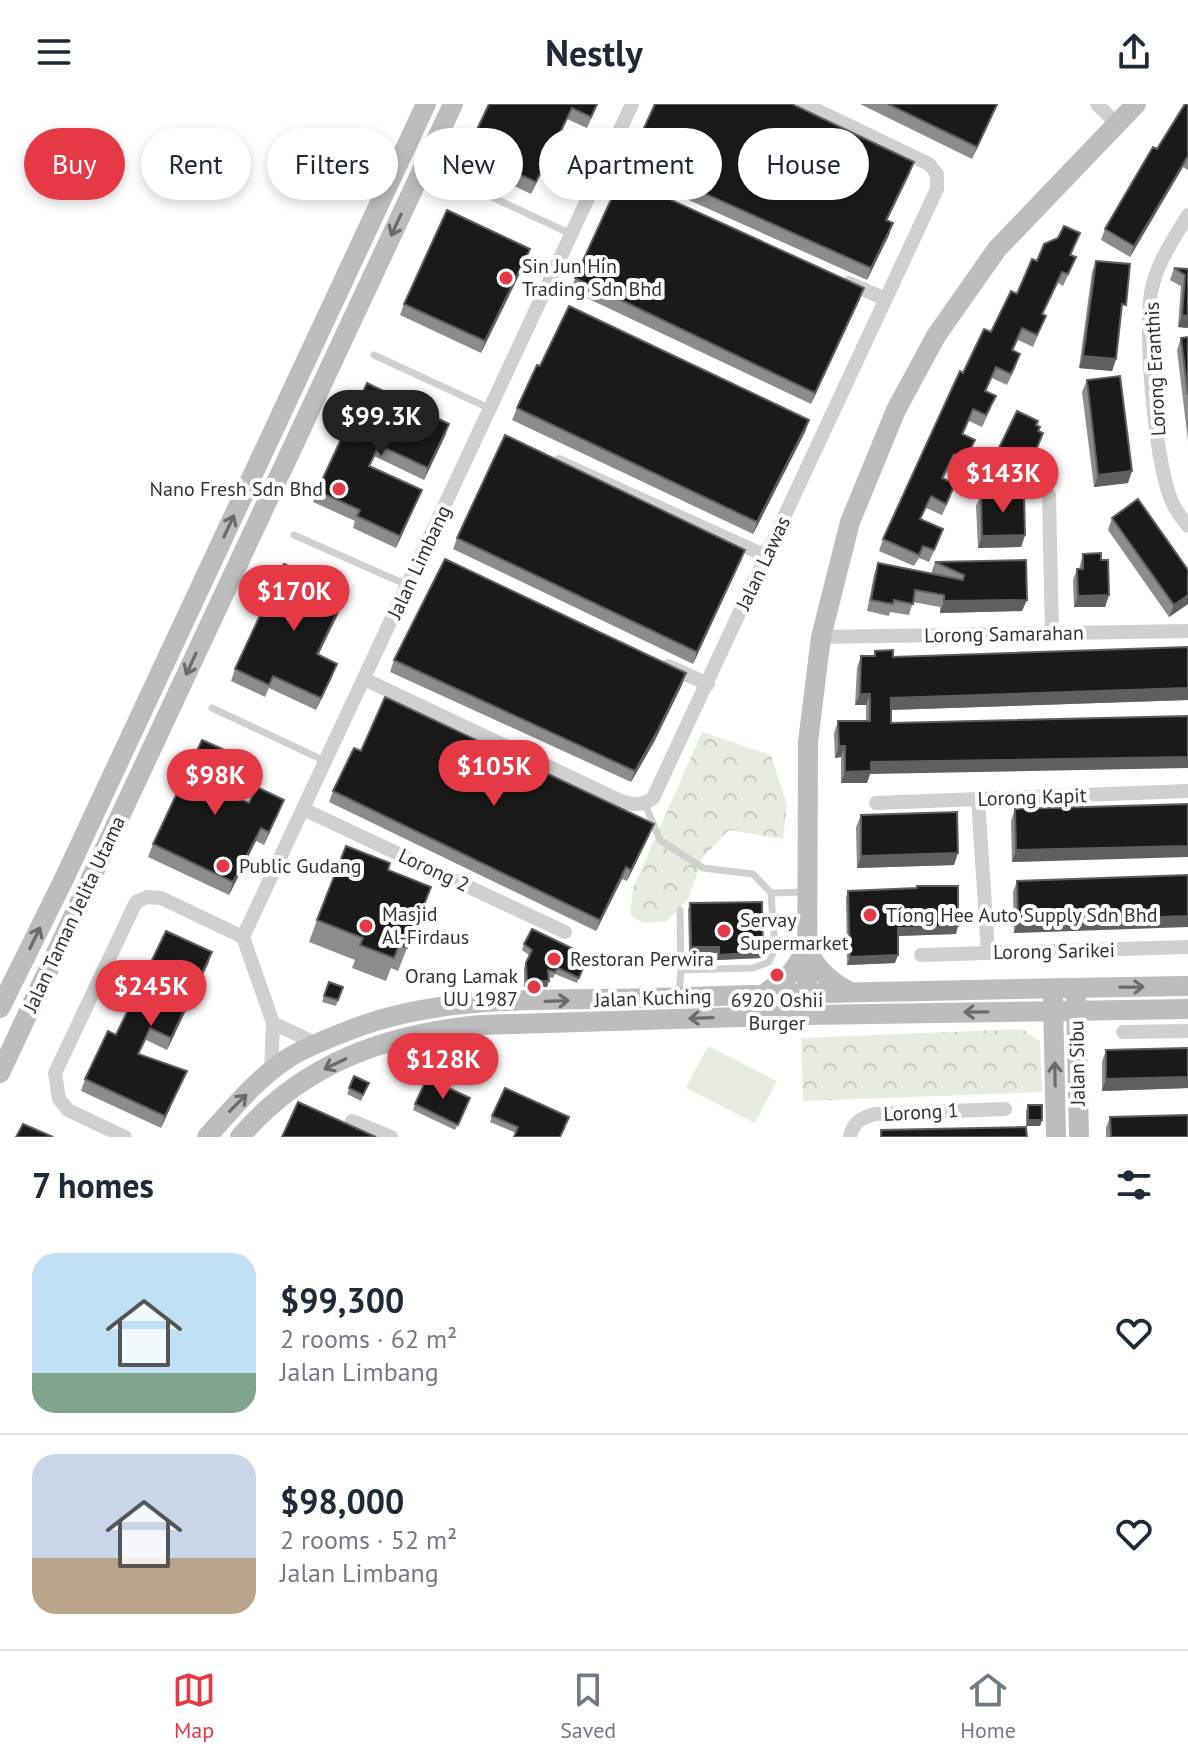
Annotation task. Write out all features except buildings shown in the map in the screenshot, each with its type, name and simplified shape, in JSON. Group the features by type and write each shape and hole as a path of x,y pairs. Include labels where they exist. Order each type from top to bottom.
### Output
{"street":[{"name":"Jalan Taman Jelita Utama","path":"0,1008 63,881 426,104"},
{"name":"Jalan Taman Jelita Utama","path":"0,1073 453,104"},
{"name":"Jalan Limbang","path":"243,937 632,104"},
{"name":"Jalan Lawas","path":"645,804 653,798 708,684 766,556 818,426 885,299 937,189 937,174 929,164 804,104"},
{"path":"1097,104 1116,123"},
{"path":"807,1015 808,742 821,637 850,522 896,410 936,336 997,249 1136,104"},
{"name":"Lorong Eranthis","path":"1188,215 1158,266 1151,292 1149,318 1153,400 1165,480 1173,505 1188,526"},
{"path":"829,274 885,299"},
{"path":"542,454 766,556"},
{"path":"1049,495 1052,634"},
{"name":"Lorong Samarahan","path":"821,637 1188,631"},
{"path":"652,659 708,684"},
{"path":"364,679 621,801 645,804"},
{"name":"Lorong Kapit","path":"876,803 1188,791"},
{"path":"978,799 988,952"},
{"name":"Lorong 2","path":"303,809 565,932"},
{"path":"125,1137 68,1110 59,1099 55,1073 136,902 147,897 161,898 243,937 273,1023 271,1071"},
{"name":"Lorong Sarikei","path":"921,955 1188,947"},
{"path":"807,950 826,977 850,992"},
{"path":"764,994 789,976 807,950"},
{"name":"Jalan Kuching","path":"207,1137 232,1108 290,1057 353,1029 433,1008 483,1003 764,994 1188,986"},
{"name":"Jalan Sibu","path":"1053,988 1056,1137"},
{"name":"Jalan Sibu","path":"1076,988 1079,1137"},
{"name":"Jalan Kuching","path":"240,1137 298,1082 358,1052 402,1037 442,1029 481,1025 807,1015 1188,1009"},
{"path":"273,1023 317,1044"},
{"path":"1123,1032 1188,1031"},
{"name":"Lorong 1","path":"850,1137 856,1123 863,1117 875,1114 1005,1109"},
{"path":"352,1121 391,1137"}],"lane":[{"path":"498,200 571,234"},
{"path":"374,355 491,409"},
{"path":"294,535 407,585"},
{"path":"212,708 325,761"},
{"path":"645,804 660,840 703,868 753,874 771,893 775,949 769,962 753,968 681,970"},
{"path":"771,893 807,892"},
{"path":"679,997 680,910"}],"green space":[{"path":"702,732 771,755 787,805 783,839 729,830 702,858 688,900 666,921 643,923 630,915 633,888"},
{"path":"1022,1029 1040,1041 1042,1092 803,1101 801,1038"},
{"path":"708,1046 777,1081 755,1123 686,1088"}],"place":[{"name":"Sin Jun Hin Trading Sdn Bhd","path":"506,278"},
{"name":"Nano Fresh Sdn Bhd","path":"339,489"},
{"name":"Public Gudang","path":"223,866"},
{"name":"Tiong Hee Auto Supply Sdn Bhd","path":"870,915"},
{"name":"Masjid Al-Firdaus","path":"366,926"},
{"name":"Servay Supermarket","path":"724,931"},
{"name":"Restoran Perwira","path":"554,959"},
{"name":"6920 Oshii Burger","path":"777,975"},
{"name":"Orang Lamak UU 1987","path":"534,987"}]}
